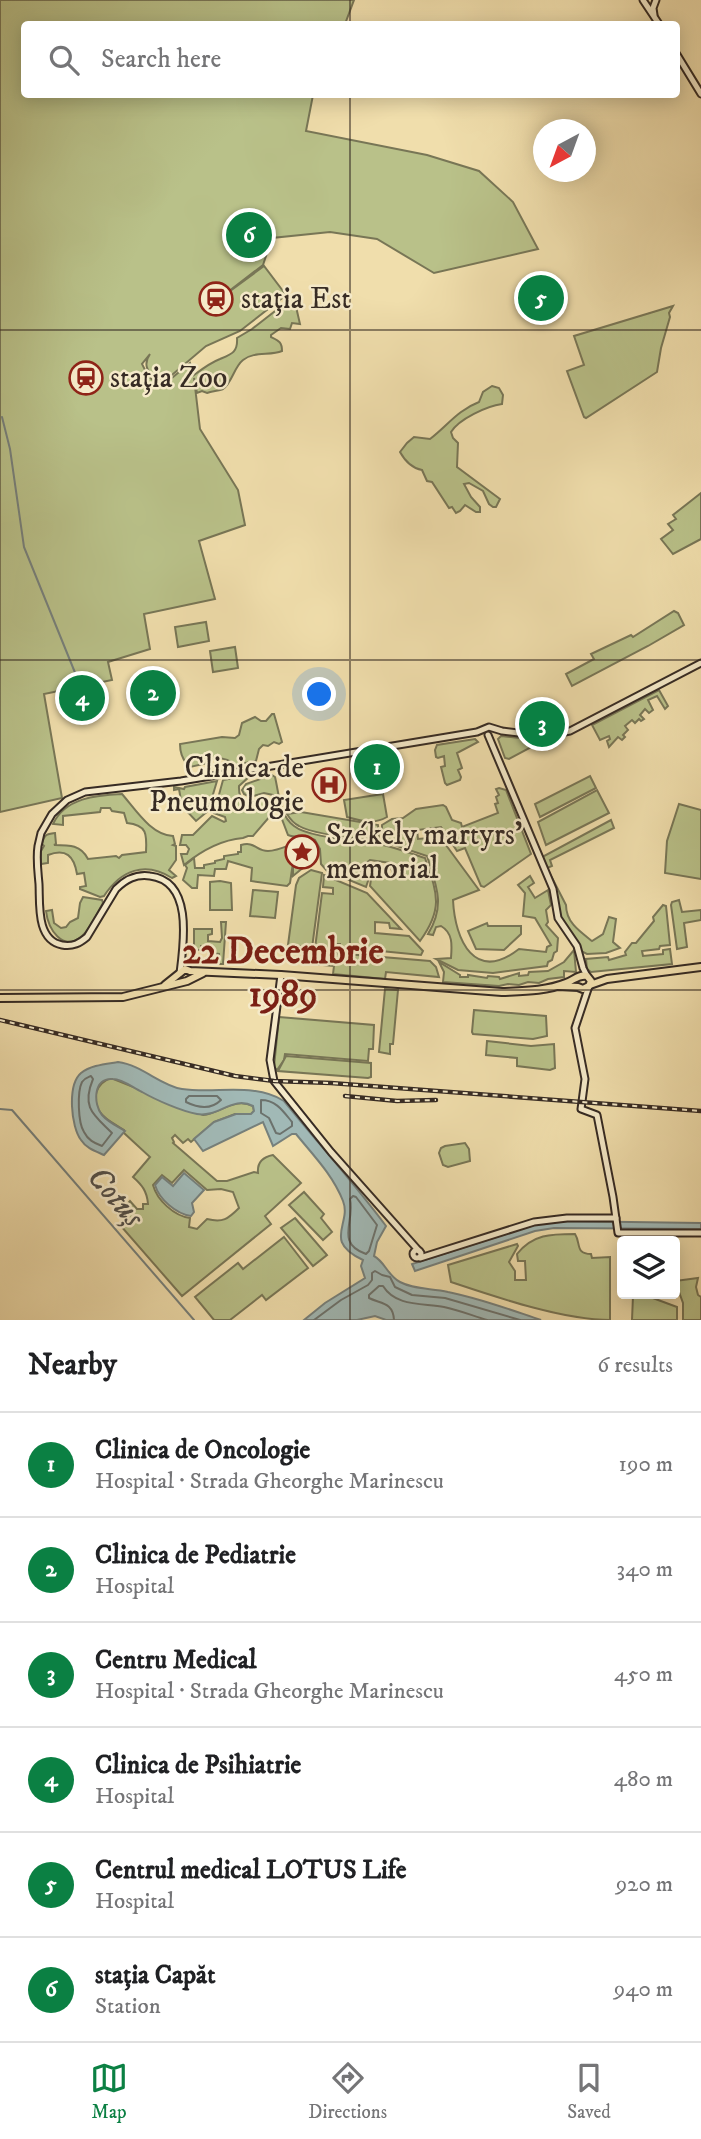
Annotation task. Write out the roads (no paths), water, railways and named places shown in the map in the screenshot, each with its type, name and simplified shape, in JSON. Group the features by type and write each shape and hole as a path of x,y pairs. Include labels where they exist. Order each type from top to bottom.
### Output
{"main road":[{"path":"165,985 180,973 180,978 208,971 502,992 558,986 584,989 607,979 701,967"},
{"path":"0,998 110,998 133,995 189,975"},
{"path":"558,986 582,975 607,979"},
{"path":"587,976 591,981 589,986"},
{"path":"578,977 576,981 579,987"}],"street":[{"path":"650,1 657,21"},
{"path":"650,1 658,21"},
{"path":"680,58 701,94"},
{"path":"180,973 183,953 182,909 178,894 169,883 160,878 136,876 122,883 116,888 88,937 80,943 72,946 61,945 47,936 41,919 37,846 40,833 64,803 85,792 181,781 477,732 502,731 544,736 570,731 701,663"},
{"path":"489,732 553,889 558,918 571,937 587,976"},
{"path":"183,953 189,975"},
{"path":"578,977 580,958"},
{"path":"281,975 270,1060 276,1084 420,1255 534,1222 568,1219 617,1220"},
{"path":"589,986 575,1028 585,1079 581,1109 597,1115 618,1231 701,1233"},
{"path":"579,987 584,1001"}],"water":[{"path":"118,1062 182,1089 248,1090 272,1095 284,1101 386,1226 377,1242 374,1256 396,1279 406,1285 495,1304 541,1320 386,1320 375,1316 357,1320 304,1320 365,1278 361,1266 363,1260 351,1253 341,1239 345,1209 328,1174 296,1134 273,1146 263,1122 203,1151 194,1139 214,1122 236,1114 251,1114 254,1111 253,1106 239,1103 212,1113 197,1114 169,1105 117,1079 102,1082 96,1098 104,1117 125,1131 104,1155 91,1149 81,1140 75,1126 72,1106 74,1087 85,1070"},
{"path":"184,1173 204,1190 192,1203 194,1212 191,1216 169,1205 155,1185 162,1177 173,1186"},
{"path":"560,1221 701,1223 701,1229 554,1228 535,1231 415,1271 412,1264 534,1225"}],"waterway":[{"path":"2,417 10,449 24,547 78,680"},
{"name":"Cotuș","path":"0,1109 12,1110 194,1320"}],"railway":[{"path":"0,1020 235,1076 701,1111"},
{"path":"345,1096 397,1101 436,1100"}],"place":[{"name":"stația Capăt","path":"249,235"},
{"name":"Centrul medical LOTUS Life","path":"541,298"},
{"name":"stația Est","path":"216,299"},
{"name":"stația Zoo","path":"86,378"},
{"name":"Clinica de Pediatrie","path":"153,693"},
{"name":"Clinica de Psihiatrie","path":"82,698"},
{"name":"Centru Medical","path":"542,724"},
{"name":"Clinica de Oncologie","path":"377,767"},
{"name":"Clinica de Pneumologie","path":"329,785"},
{"name":"Székely martyrs' memorial","path":"302,852"}],"district":[{"name":"22 Decembrie 1989","path":"283,974"}]}
